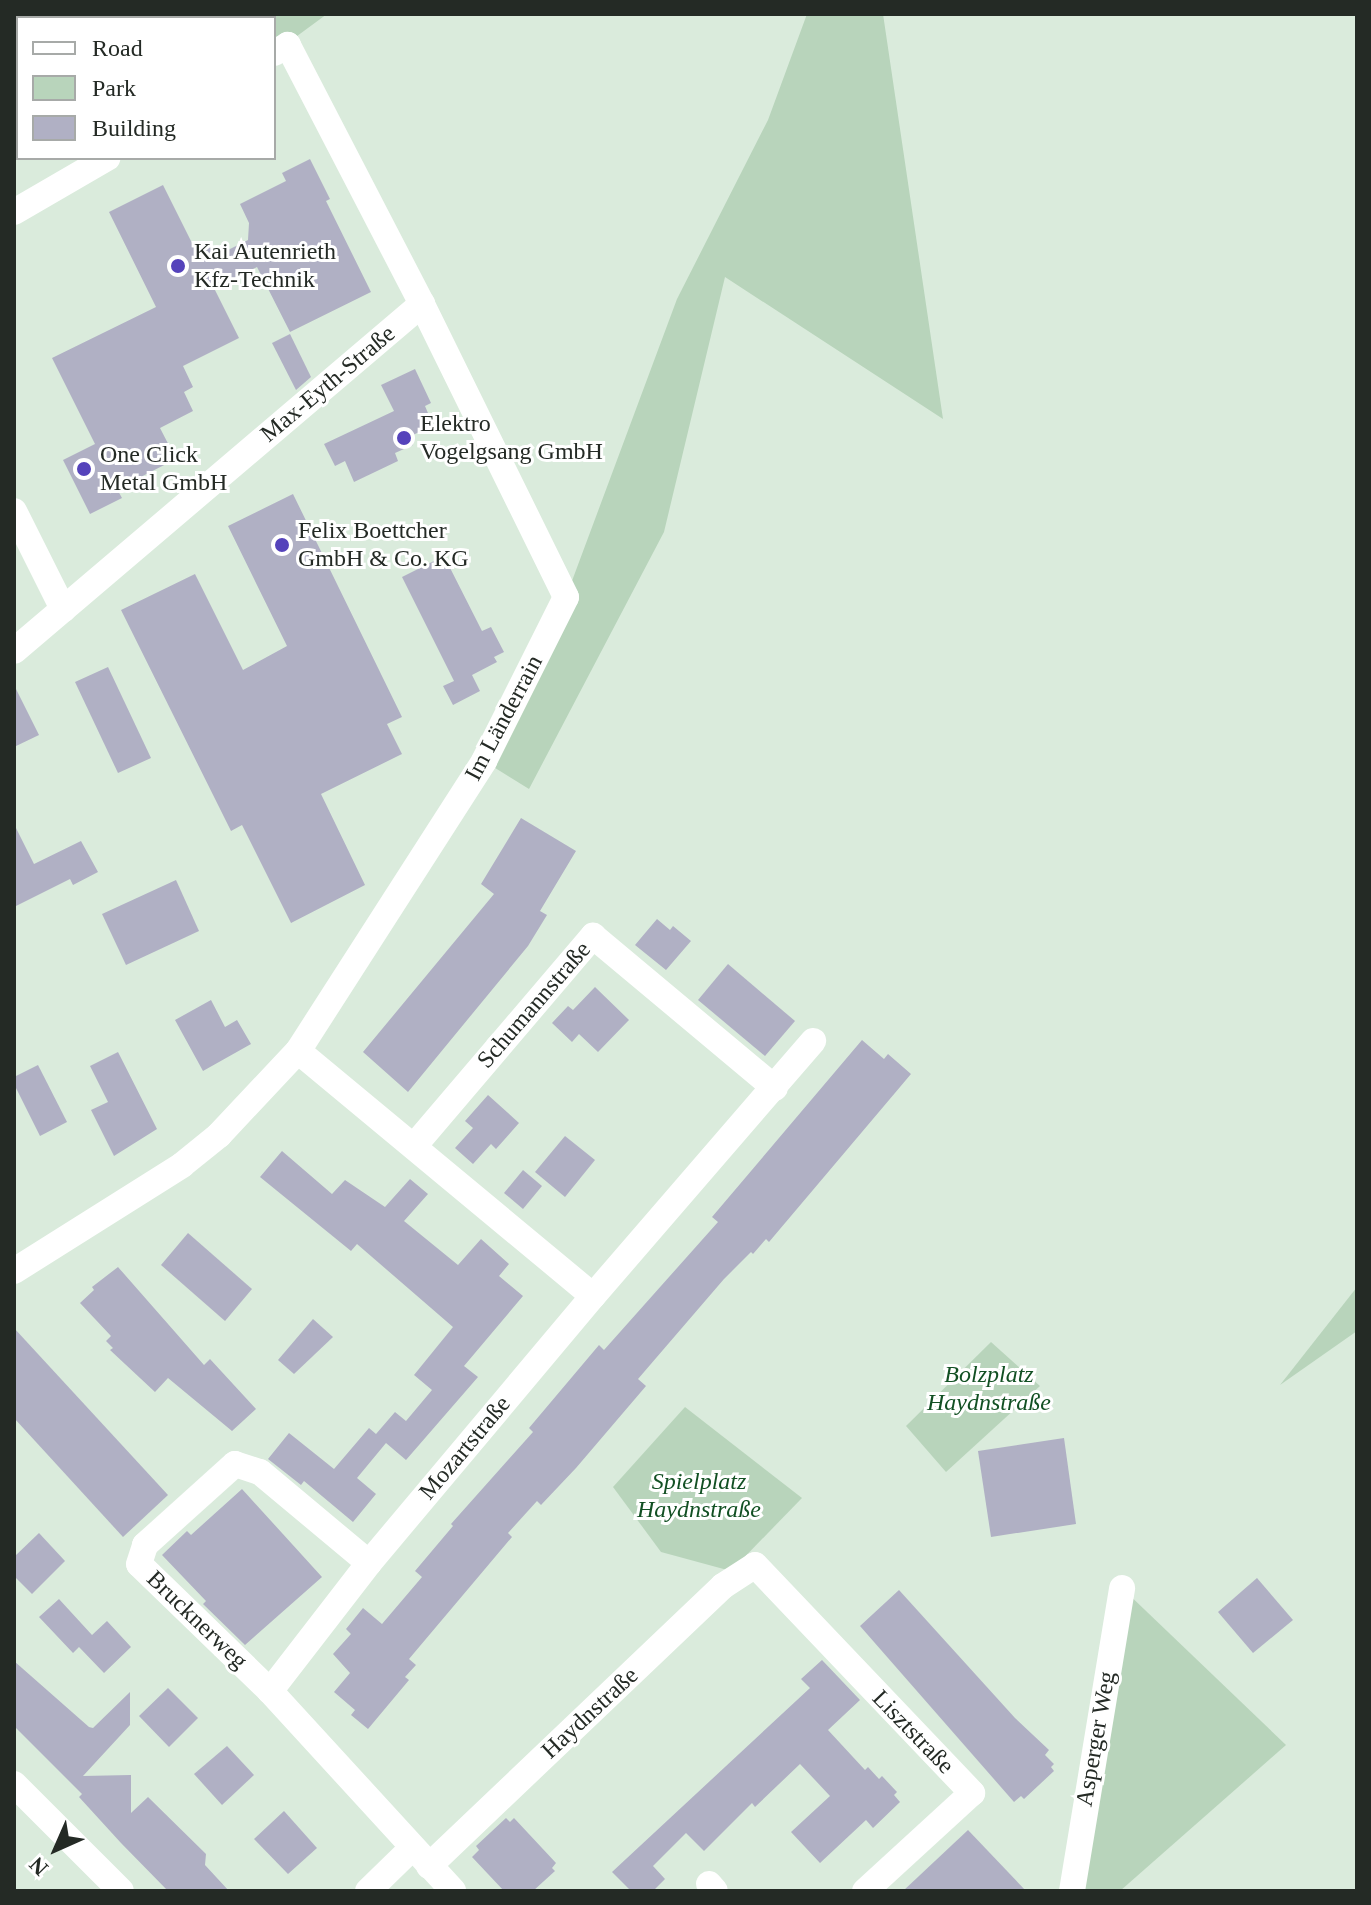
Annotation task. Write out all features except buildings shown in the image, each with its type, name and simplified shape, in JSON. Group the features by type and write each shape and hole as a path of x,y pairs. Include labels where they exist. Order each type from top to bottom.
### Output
{"street":[{"name":"Im Länderrain","path":"14,1271 182,1165 219,1135 298,1051 484,761 566,597 422,304 281,49"},
{"path":"14,212 104,160"},
{"name":"Max-Eyth-Straße","path":"14,651 422,304"},
{"path":"14,511 63,609"},
{"name":"Schumannstraße","path":"415,1145 593,936 775,1088"},
{"path":"298,1051 415,1145 593,1296 813,1041"},
{"name":"Mozartstraße","path":"270,1691 369,1563 593,1296"},
{"name":"Brucknerweg","path":"270,1691 139,1564 145,1545 235,1464 260,1472 369,1563"},
{"name":"Haydnstraße","path":"368,1891 420,1857 723,1586 755,1565"},
{"name":"Lisztstraße","path":"755,1565 972,1793 865,1891"},
{"name":"Asperger Weg","path":"1072,1891 1122,1588"},
{"path":"270,1691 453,1891"},
{"path":"14,1784 121,1891"}],"green space":[{"path":"14,14 327,14 276,52 276,16 16,16 16,100"},
{"path":"807,14 883,14 943,419 725,277 664,532 529,789 484,761 566,597 677,299 768,120"},
{"path":"1357,1287 1357,1331 1280,1385"},
{"name":"Bolzplatz Haydnstraße","path":"991,1342 1040,1386 946,1472 906,1426"},
{"name":"Spielplatz Haydnstraße","path":"685,1407 802,1498 731,1571 661,1552 613,1487"},
{"path":"1122,1588 1286,1745 1120,1891 1072,1891"}],"place":[{"name":"Kai Autenrieth Kfz-Technik","path":"178,266"},
{"name":"Elektro Vogelgsang GmbH","path":"404,438"},
{"name":"One Click Metal GmbH","path":"84,469"},
{"name":"Felix Boettcher GmbH & Co. KG","path":"282,545"}]}
